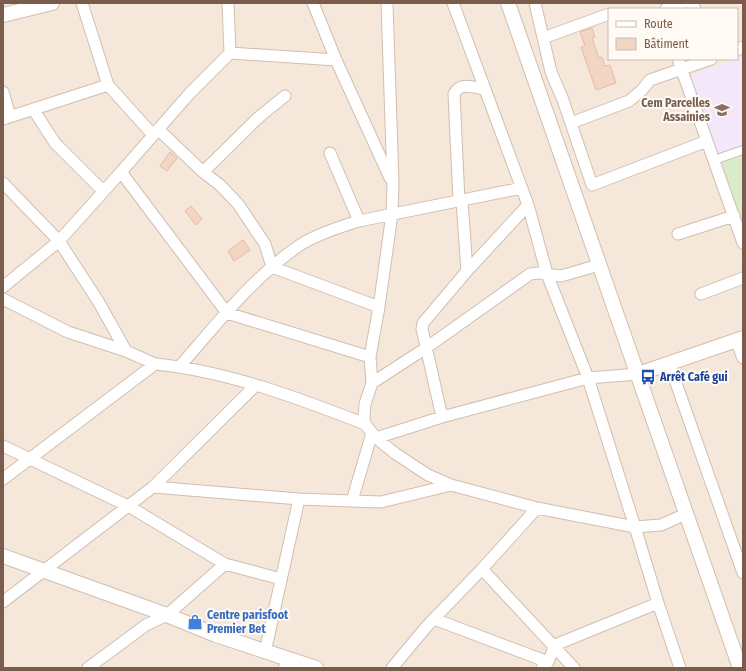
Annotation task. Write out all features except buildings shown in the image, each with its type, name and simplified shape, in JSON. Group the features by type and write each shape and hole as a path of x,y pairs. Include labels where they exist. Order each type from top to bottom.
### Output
{"street":[{"path":"3,15 52,3"},
{"path":"82,3 108,85 155,132 220,185 238,204 265,244 272,267"},
{"path":"228,3 230,54"},
{"path":"313,3 336,60 393,184"},
{"path":"352,501 371,431 364,417 365,404 372,383 370,357 379,307 392,214 393,184 387,3"},
{"path":"453,3 528,205 547,274 588,378 658,603 680,668"},
{"path":"508,3 740,668"},
{"path":"535,3 551,72 592,185 707,141"},
{"path":"669,8 684,3"},
{"path":"543,38 608,14"},
{"path":"3,287 59,241 190,93 230,54 336,60"},
{"path":"678,60 743,243"},
{"path":"571,124 629,102 650,80 709,60"},
{"path":"3,92 7,118 108,85"},
{"path":"467,271 460,201 454,94 457,89 463,86 484,89"},
{"path":"203,172 259,117 285,96"},
{"path":"33,109 55,143 103,191"},
{"path":"714,160 743,150"},
{"path":"330,153 359,221"},
{"path":"121,172 226,313 370,357"},
{"path":"3,183 59,241 98,301 126,351"},
{"path":"180,366 226,313 272,267 300,245 333,230 359,221 522,188"},
{"path":"442,417 422,329 423,323 467,271 528,205"},
{"path":"678,234 734,216"},
{"path":"372,383 426,348 530,274 568,276 599,264"},
{"path":"272,267 379,307"},
{"path":"701,294 743,278"},
{"path":"3,299 68,332 126,351 155,364 180,366 256,385 371,431 396,454 428,475 451,485 537,508 635,527 661,525 686,514"},
{"path":"371,431 442,417 588,378 638,374 740,339 743,358"},
{"path":"669,363 743,572"},
{"path":"3,480 155,364"},
{"path":"3,602 130,507 153,487 256,385"},
{"path":"3,446 130,507 225,564 281,579"},
{"path":"153,487 299,499 381,502 451,485"},
{"path":"265,652 299,499"},
{"path":"392,668 434,619 537,508"},
{"path":"3,556 167,615 295,665 316,668"},
{"path":"88,668 146,625 167,615 225,564"},
{"path":"482,569 555,645 574,668"},
{"path":"434,619 545,665 555,645 658,603"}],"shaded area":[{"path":"3,3 743,3 743,668 3,668"},
{"name":"Cem Parcelles Assainies","path":"743,56 743,145 717,155 689,75 732,60 738,60 738,58"}],"green space":[{"path":"743,156 743,230 720,164"}],"place":[{"name":"Cem Parcelles Assainies","path":"722,110"},
{"name":"Arrêt Café gui","path":"648,377"},
{"name":"Centre parisfoot Premier Bet","path":"195,622"}]}
